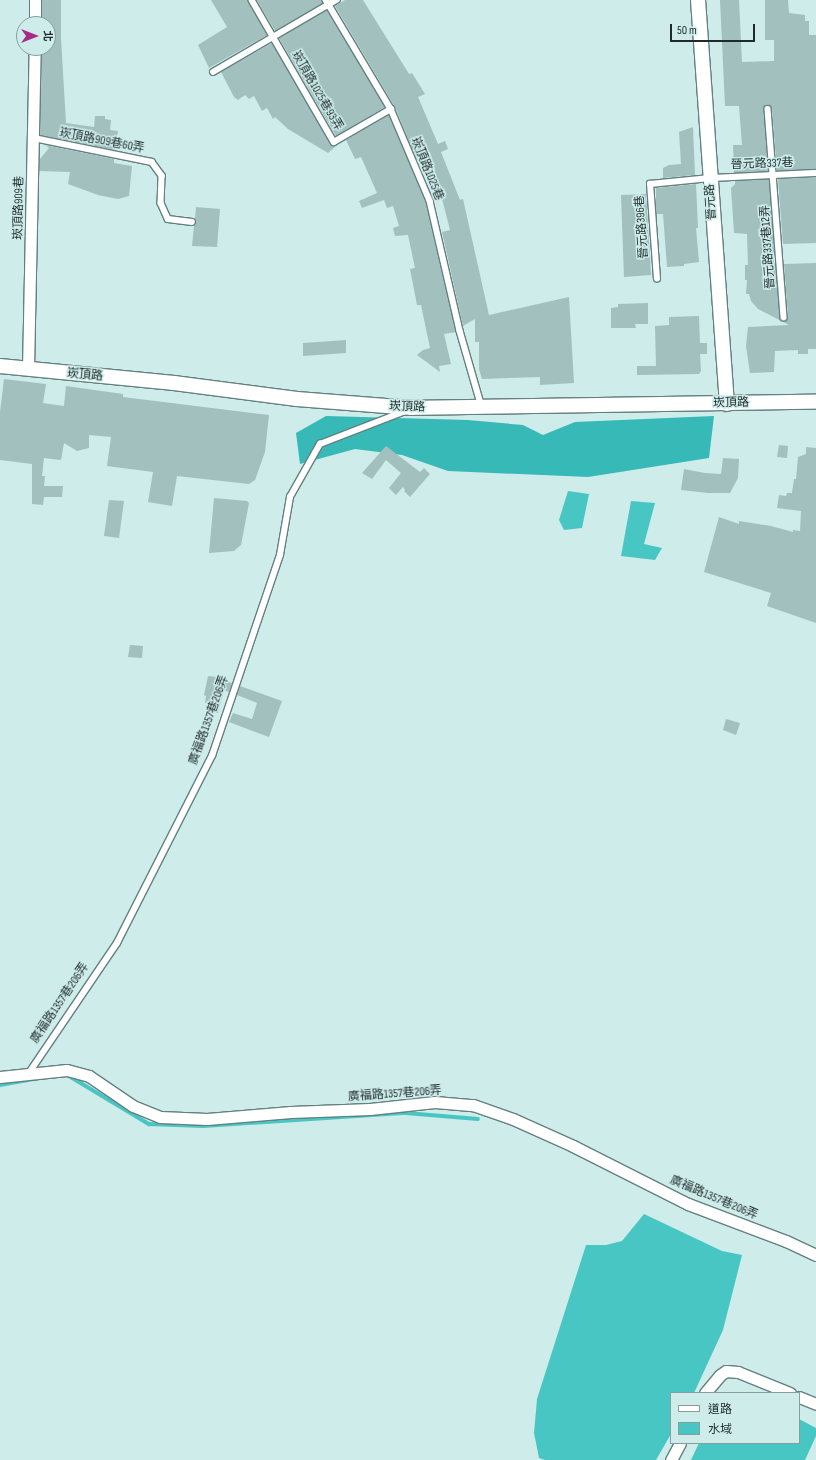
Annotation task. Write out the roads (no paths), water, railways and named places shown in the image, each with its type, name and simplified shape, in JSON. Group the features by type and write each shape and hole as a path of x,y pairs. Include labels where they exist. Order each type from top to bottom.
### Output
{"street":[{"path":"35,0 35,16"},
{"name":"晉元路","path":"698,0 727,404"},
{"name":"崁頂路909巷","path":"28,369 35,56"},
{"name":"崁頂路","path":"0,366 174,383 297,399 412,408 578,404 727,404 816,402"},
{"name":"廣福路1357巷206弄","path":"0,1077 67,1070 89,1076 133,1106 160,1118 207,1119 291,1112 370,1109 403,1104 435,1102 473,1104 513,1119 573,1146 688,1204 786,1241 816,1255"},
{"path":"706,1392 720,1375 726,1371 738,1372 788,1392"},
{"path":"800,1397 816,1404"},
{"path":"671,1460 679,1444"}],"lane":[{"name":"崁頂路1025巷93弄","path":"252,0 334,142 391,110"},
{"path":"212,72 272,37 327,2 336,0"},
{"name":"崁頂路1025巷","path":"327,2 391,110 430,200 460,331 482,407"},
{"name":"晉元路337巷12弄","path":"768,109 784,317"},
{"name":"崁頂路909巷60弄","path":"34,138 152,162 162,176 161,203 168,219 192,222"},
{"name":"晉元路337巷","path":"710,178 816,173"},
{"name":"晉元路396巷","path":"657,279 650,184 710,178"},
{"name":"廣福路1357巷206弄","path":"29,1073 117,943 212,756 280,554 290,497 320,444 412,408"}],"water":[{"path":"568,491 589,494 582,528 564,530 559,520"},
{"path":"631,501 655,503 644,544 662,548 655,560 621,556"},
{"path":"644,1214 722,1251 742,1255 723,1330 694,1392 670,1392 670,1436 656,1460 545,1460 539,1458 534,1433 537,1399 586,1245 606,1245 622,1241"},
{"path":"800,1420 816,1428 816,1436 805,1460 691,1460 699,1444 800,1444"}],"waterway":[{"path":"66,1074 149,1124 203,1126 406,1113 478,1119"},
{"path":"0,1085 40,1078"}]}
